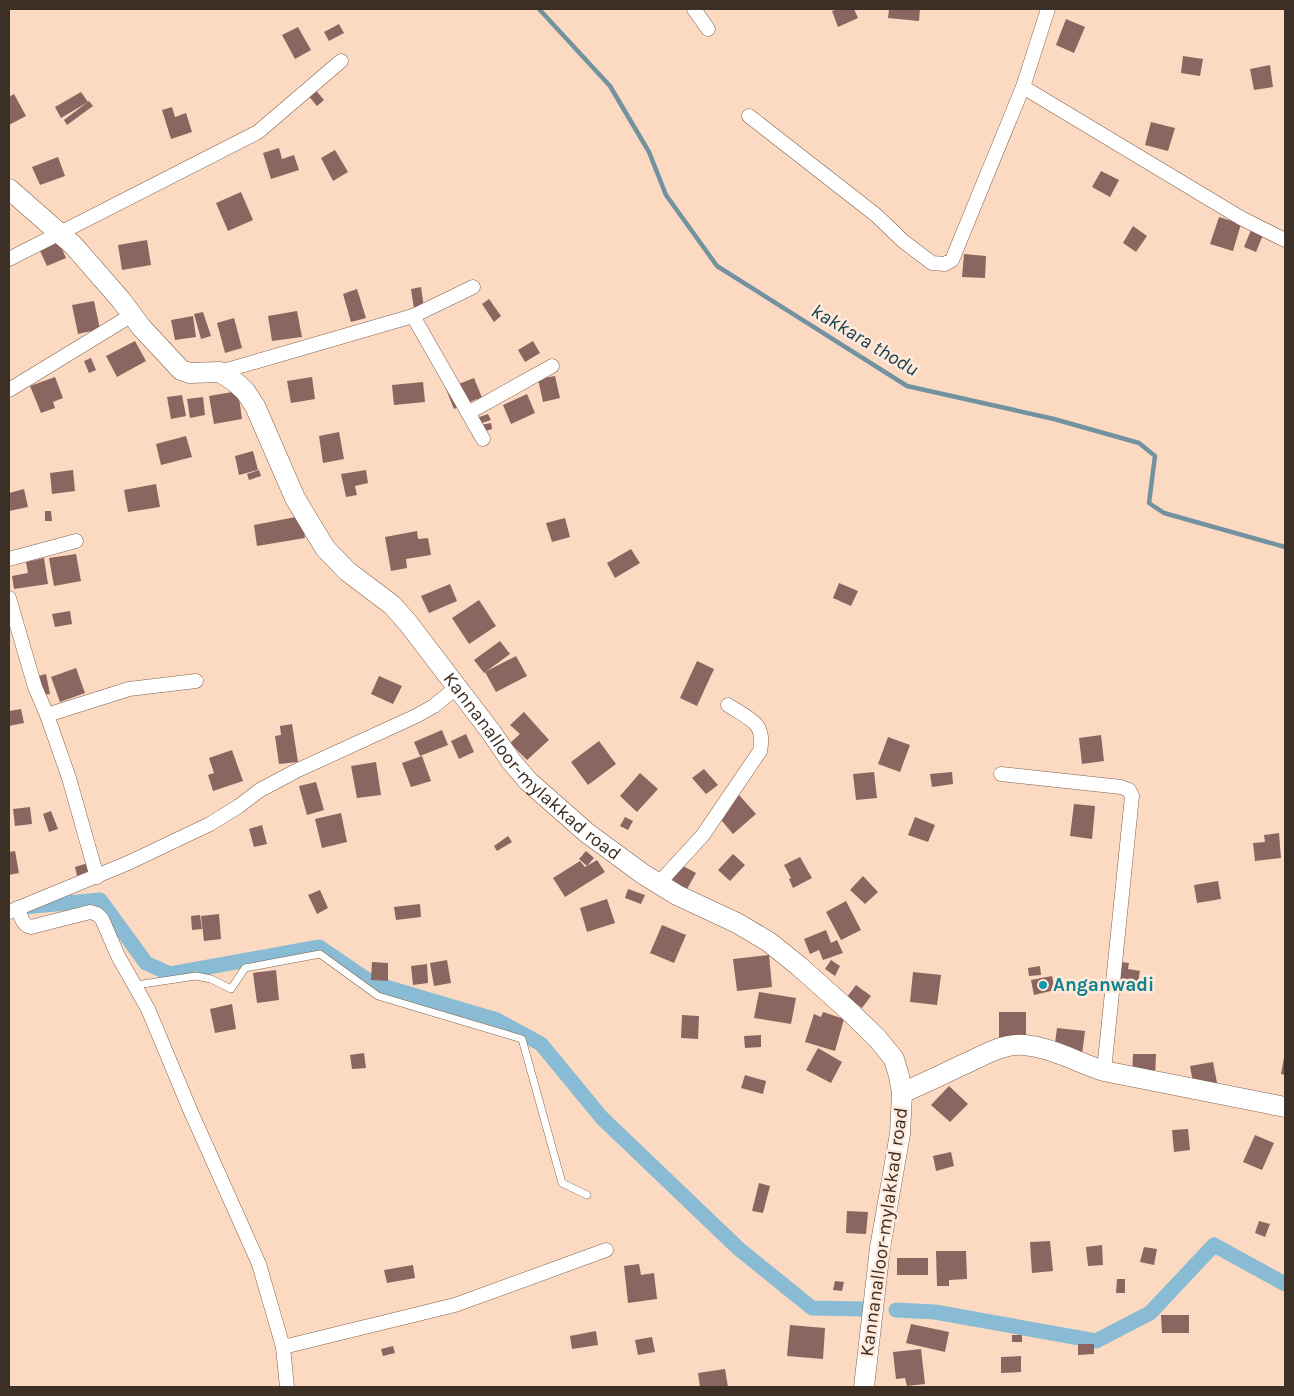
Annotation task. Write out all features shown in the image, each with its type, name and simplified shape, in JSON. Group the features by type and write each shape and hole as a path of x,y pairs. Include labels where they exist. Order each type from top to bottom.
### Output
{"main road":[{"path":"9,189 73,245 141,327 181,370 190,373 220,372"},
{"name":"Kannanalloor-mylakkad road","path":"220,372 245,391 255,406 295,498 325,548 347,571 392,605 408,623 511,761 533,786 587,833 659,884 677,895 737,922 769,942 800,967 877,1038 894,1059 902,1093 900,1134 880,1248 864,1387"},
{"path":"902,1093 989,1053 1011,1045 1024,1045 1040,1048 1104,1071 1285,1107"}],"street":[{"path":"694,9 708,30"},
{"path":"748,116 876,215 903,241 932,263 944,264 952,260 1023,87 1046,9"},
{"path":"9,259 258,132 341,61"},
{"path":"1023,87 1241,218 1285,240"},
{"path":"220,372 413,316 473,287"},
{"path":"9,390 132,315"},
{"path":"413,316 483,439"},
{"path":"468,413 552,366"},
{"path":"9,559 76,541"},
{"path":"9,598 35,687 69,778 97,877"},
{"path":"47,715 129,689 196,681"},
{"path":"288,1387 283,1347 258,1264 148,1009 118,956 102,919 97,914 90,912 31,927 27,926 13,910 97,877 210,824 260,790 296,771 416,716 434,706 457,687"},
{"path":"659,884 703,835 760,751 762,741 760,730 756,724 728,705"},
{"path":"1000,774 1121,787 1129,790 1132,796 1104,1071"},
{"path":"283,1347 455,1305 606,1250"}],"lane":[{"path":"136,985 196,976 211,979 231,989 245,968 320,954 378,996 522,1038 562,1183 587,1195"}],"building":[{"path":"854,9 858,18 838,27 832,11"},
{"path":"889,9 920,9 919,21 888,18"},
{"path":"1066,19 1085,27 1074,53 1056,45"},
{"path":"339,24 344,33 329,41 324,32"},
{"path":"298,27 311,50 295,59 282,35"},
{"path":"1183,56 1203,59 1200,76 1181,73"},
{"path":"1270,65 1273,87 1254,90 1250,69"},
{"path":"313,87 324,100 317,106 306,93"},
{"path":"81,92 88,102 61,118 55,107"},
{"path":"14,94 26,116 9,125 9,97"},
{"path":"89,101 93,106 67,125 64,120"},
{"path":"172,107 175,117 186,113 192,132 171,139 162,110"},
{"path":"1151,122 1175,128 1168,151 1145,145"},
{"path":"279,148 282,159 294,155 299,170 271,179 263,153"},
{"path":"335,150 348,172 333,181 321,158"},
{"path":"58,157 65,176 40,185 32,167"},
{"path":"1101,171 1119,180 1110,197 1092,187"},
{"path":"241,192 253,220 228,231 216,203"},
{"path":"1219,217 1241,224 1233,251 1210,244"},
{"path":"1133,226 1147,236 1136,252 1123,243"},
{"path":"1251,230 1263,235 1256,252 1244,247"},
{"path":"147,240 151,265 122,270 118,245"},
{"path":"59,242 66,258 47,266 40,251"},
{"path":"964,254 986,256 985,278 962,277"},
{"path":"421,287 424,308 414,309 411,289"},
{"path":"357,289 366,318 351,322 343,294"},
{"path":"489,299 501,316 494,322 482,304"},
{"path":"94,301 100,329 78,334 72,305"},
{"path":"297,311 302,337 272,341 268,316"},
{"path":"203,312 211,336 201,339 194,314"},
{"path":"193,316 196,337 175,340 171,320"},
{"path":"234,318 242,348 225,353 217,323"},
{"path":"135,341 146,361 117,377 106,356"},
{"path":"533,341 540,353 525,362 518,350"},
{"path":"91,358 96,370 89,373 84,361"},
{"path":"555,376 560,398 543,402 538,379"},
{"path":"55,377 63,398 53,402 55,408 41,413 30,386"},
{"path":"312,377 315,399 291,403 287,381"},
{"path":"474,378 483,400 478,401 477,399 454,409 446,389"},
{"path":"423,382 425,402 394,405 392,385"},
{"path":"238,391 242,419 214,424 209,396"},
{"path":"527,394 535,413 511,424 503,405"},
{"path":"182,395 186,416 171,419 167,397"},
{"path":"203,397 205,415 190,418 187,399"},
{"path":"488,414 491,420 479,424 482,434 473,437 468,421"},
{"path":"491,423 492,429 482,432 480,425"},
{"path":"339,432 344,459 323,463 319,436"},
{"path":"186,436 192,457 161,465 156,444"},
{"path":"253,451 258,470 239,475 235,456"},
{"path":"73,470 75,491 52,494 50,473"},
{"path":"259,470 261,476 249,480 247,474"},
{"path":"366,470 368,483 355,486 357,495 346,497 341,474"},
{"path":"156,484 160,507 128,512 124,490"},
{"path":"24,489 28,507 9,511 9,493"},
{"path":"45,511 51,511 52,521 45,521"},
{"path":"301,516 305,538 257,546 254,525"},
{"path":"565,518 570,537 552,542 546,523"},
{"path":"417,531 418,539 428,538 431,555 406,559 407,568 391,571 385,537"},
{"path":"631,549 640,563 615,578 607,563"},
{"path":"76,554 81,581 54,586 49,558"},
{"path":"44,558 48,584 14,589 12,576 28,573 26,562"},
{"path":"839,583 858,591 851,606 833,598"},
{"path":"450,584 457,601 429,613 421,596"},
{"path":"479,600 496,626 469,644 452,618"},
{"path":"70,611 72,624 55,627 52,614"},
{"path":"500,641 510,654 484,673 474,660"},
{"path":"516,656 527,676 496,692 485,672"},
{"path":"697,661 714,669 697,706 680,698"},
{"path":"76,668 85,693 60,702 51,677"},
{"path":"46,674 50,694 43,695 38,676"},
{"path":"379,676 402,686 393,704 371,694"},
{"path":"21,709 24,723 9,726 9,711"},
{"path":"524,712 549,740 527,760 510,743 520,734 510,725"},
{"path":"292,724 298,762 279,764 275,736 281,735 280,726"},
{"path":"442,730 448,745 420,756 414,742"},
{"path":"466,734 474,752 459,759 451,741"},
{"path":"1101,735 1104,761 1082,764 1079,738"},
{"path":"888,737 910,745 900,772 878,764"},
{"path":"599,741 616,764 588,785 571,762"},
{"path":"232,750 243,781 213,791 208,775 214,773 209,758"},
{"path":"422,756 431,781 411,787 402,763"},
{"path":"376,762 381,795 357,798 351,766"},
{"path":"704,769 718,785 706,794 692,778"},
{"path":"874,772 877,798 856,800 853,774"},
{"path":"952,772 953,784 932,787 930,774"},
{"path":"640,773 658,789 637,812 620,796"},
{"path":"316,782 324,810 307,815 299,786"},
{"path":"739,795 756,814 733,834 716,814"},
{"path":"1074,804 1095,806 1092,839 1070,836"},
{"path":"30,807 32,824 15,826 13,809"},
{"path":"51,811 58,829 49,832 43,814"},
{"path":"341,813 347,842 322,848 315,819"},
{"path":"625,817 633,821 628,830 620,826"},
{"path":"915,817 935,825 928,842 908,835"},
{"path":"262,825 267,844 254,847 249,829"},
{"path":"1279,833 1281,858 1255,861 1253,843 1265,842 1264,835"},
{"path":"508,836 512,842 497,851 494,846"},
{"path":"15,851 19,873 9,875 9,852"},
{"path":"586,851 594,858 587,866 579,859"},
{"path":"733,854 745,865 730,881 718,870"},
{"path":"800,857 812,878 793,888 789,879 791,878 784,865"},
{"path":"597,860 605,872 565,897 553,878 580,861 585,867"},
{"path":"88,863 91,871 77,876 75,867"},
{"path":"681,865 696,873 687,889 672,880"},
{"path":"863,876 878,892 865,904 850,890"},
{"path":"1218,881 1221,899 1197,903 1194,885"},
{"path":"628,889 645,895 641,904 625,898"},
{"path":"320,890 328,908 317,914 308,895"},
{"path":"607,899 615,923 587,932 580,908"},
{"path":"846,901 861,930 841,940 826,912"},
{"path":"420,904 421,917 396,920 394,907"},
{"path":"219,914 221,939 204,941 201,916"},
{"path":"200,915 202,929 192,930 191,916"},
{"path":"662,925 686,935 674,963 650,953"},
{"path":"826,930 831,943 837,940 843,953 823,960 819,950 810,954 804,939"},
{"path":"769,955 772,987 737,991 733,959"},
{"path":"447,960 451,983 434,986 430,963"},
{"path":"831,960 840,966 835,976 825,969"},
{"path":"1113,961 1129,963 1128,969 1140,971 1138,982 1111,978"},
{"path":"372,962 388,963 388,981 371,980"},
{"path":"427,964 428,983 413,985 411,966"},
{"path":"1040,966 1041,975 1029,976 1028,968"},
{"path":"276,970 279,1000 257,1003 253,973"},
{"path":"913,972 941,975 937,1005 910,1002"},
{"name":"Anganwadi","path":"1052,976 1055,990 1034,995 1031,980"},
{"path":"856,985 871,996 862,1008 847,997"},
{"path":"759,992 796,998 791,1024 754,1018"},
{"path":"232,1004 236,1029 215,1033 210,1009"},
{"path":"823,1012 844,1019 835,1051 805,1042 814,1014 821,1017"},
{"path":"999,1012 1026,1012 1026,1044 999,1044"},
{"path":"682,1015 699,1016 698,1039 681,1038"},
{"path":"1057,1028 1085,1031 1082,1055 1054,1051"},
{"path":"761,1035 761,1047 745,1048 744,1036"},
{"path":"818,1048 842,1062 831,1083 806,1070"},
{"path":"364,1053 366,1068 352,1069 350,1055"},
{"path":"1133,1054 1156,1054 1155,1078 1132,1077"},
{"path":"1285,1058 1285,1075 1281,1074"},
{"path":"1213,1062 1217,1083 1194,1088 1190,1066"},
{"path":"745,1075 766,1081 763,1094 741,1088"},
{"path":"949,1086 968,1104 950,1122 931,1105"},
{"path":"1188,1129 1190,1150 1174,1152 1172,1130"},
{"path":"1255,1135 1274,1143 1262,1170 1243,1162"},
{"path":"951,1152 954,1166 936,1171 933,1156"},
{"path":"759,1183 770,1186 763,1213 752,1211"},
{"path":"847,1211 868,1212 866,1234 846,1233"},
{"path":"1259,1221 1270,1224 1265,1237 1255,1233"},
{"path":"1050,1241 1053,1271 1032,1273 1030,1242"},
{"path":"1102,1245 1103,1265 1088,1266 1086,1247"},
{"path":"1144,1247 1157,1249 1154,1265 1140,1262"},
{"path":"936,1251 966,1251 967,1279 949,1280 949,1286 937,1286"},
{"path":"897,1258 928,1258 928,1275 897,1275"},
{"path":"639,1264 641,1275 654,1273 657,1299 628,1303 624,1266"},
{"path":"413,1265 415,1278 387,1283 384,1270"},
{"path":"1117,1279 1125,1279 1125,1293 1116,1293"},
{"path":"835,1281 844,1282 842,1291 833,1290"},
{"path":"1161,1315 1189,1315 1189,1333 1162,1333"},
{"path":"911,1324 949,1332 945,1352 906,1343"},
{"path":"790,1325 825,1328 823,1359 787,1356"},
{"path":"596,1331 598,1345 572,1349 570,1336"},
{"path":"1012,1335 1022,1335 1022,1342 1012,1342"},
{"path":"652,1337 655,1352 638,1355 635,1340"},
{"path":"1078,1344 1094,1344 1094,1354 1078,1355"},
{"path":"393,1346 395,1353 383,1356 381,1349"},
{"path":"921,1349 925,1384 907,1386 905,1378 896,1379 893,1352"},
{"path":"1021,1356 1021,1372 1001,1373 1001,1357"},
{"path":"725,1369 728,1387 700,1387 698,1373"}],"waterway":[{"name":"kakkara thodu","path":"539,9 610,86 649,152 666,195 717,266 907,386 1054,419 1139,443 1155,456 1149,503 1164,513 1285,547"},
{"path":"23,907 100,900 146,963 170,974 319,947 372,983 497,1020 541,1044 602,1118 739,1249 812,1308 863,1309"},
{"path":"896,1310 935,1312 1096,1341 1150,1313 1214,1245 1285,1284"}],"place":[{"name":"Anganwadi","path":"1043,985"}]}
